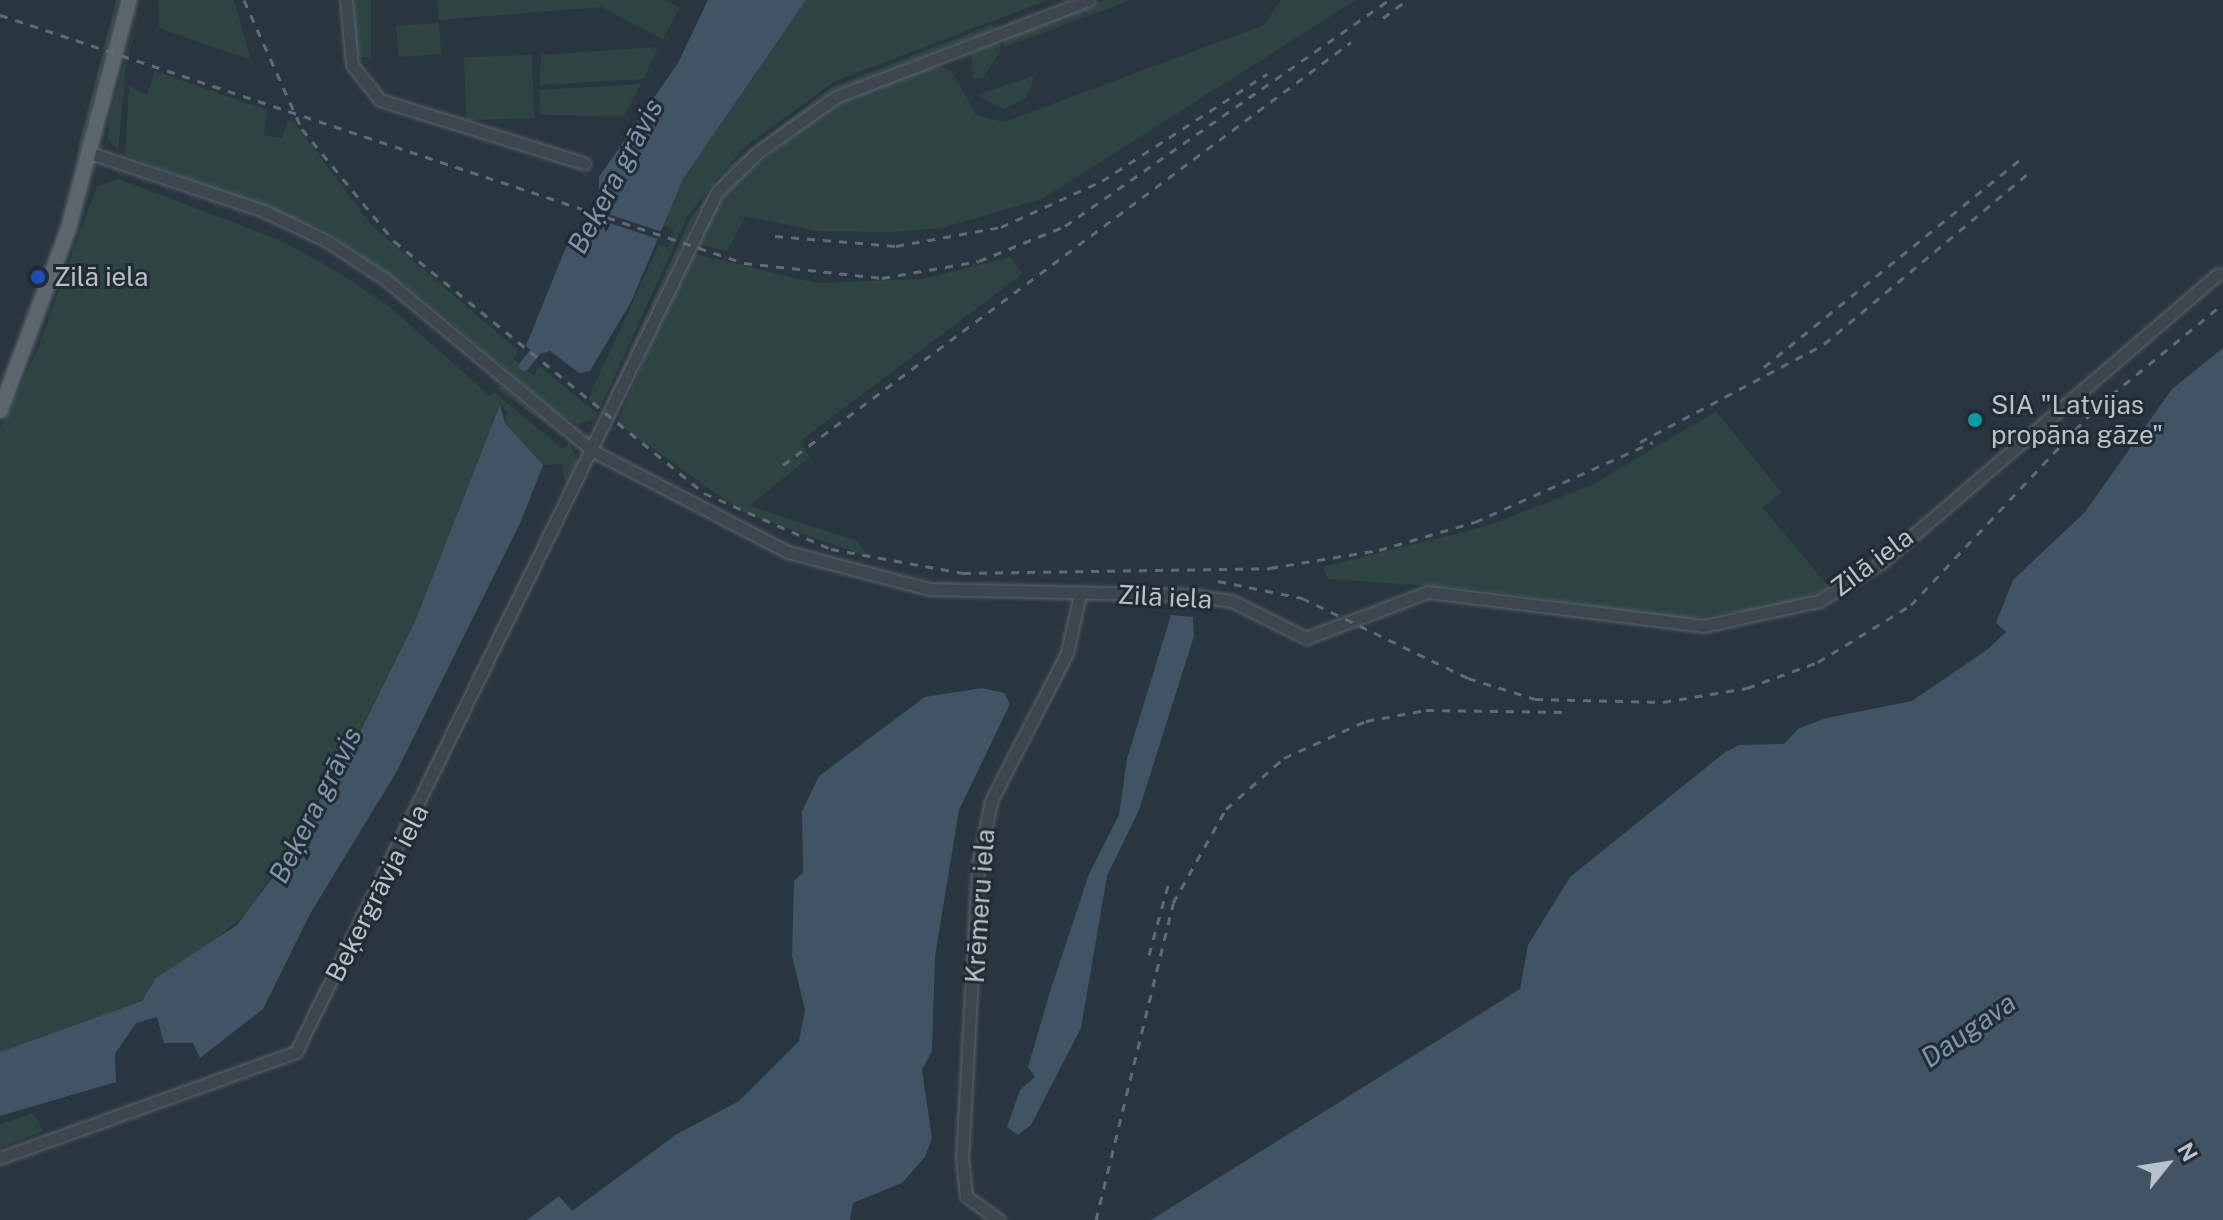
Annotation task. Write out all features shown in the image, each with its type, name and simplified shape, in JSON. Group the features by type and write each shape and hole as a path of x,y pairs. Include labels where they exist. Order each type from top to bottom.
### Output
{"main road":[{"path":"0,411 52,281 90,153 129,0"}],"street":[{"path":"346,0 352,65 380,100 584,163"},
{"name":"Beķergrāvja iela","path":"0,1158 296,1052 647,347 694,229 737,170 836,97 1089,0"},
{"name":"Zilā iela","path":"90,153 264,211 337,247 593,451 713,518 826,566 929,589 1232,601 1306,638 1428,592 1703,626 1792,610 1882,562 2218,274"},
{"name":"Krēmeru iela","path":"999,1220 966,1196 962,1159 978,865 991,801 1067,653 1080,594"}],"green space":[{"path":"116,0 119,0 75,173 79,142"},
{"path":"158,0 234,0 251,60 159,28"},
{"path":"349,0 371,0 371,57 349,57"},
{"path":"437,0 602,0 602,7 439,20"},
{"path":"588,0 665,0 680,8 663,40"},
{"path":"806,0 1048,0 835,81 742,149 687,217 600,408 588,399 659,245 668,247 674,230 663,225 683,179"},
{"path":"1104,0 1131,0 1005,47 1001,38"},
{"path":"1281,0 1356,0 1042,199 942,228 891,232 817,231 745,216 727,251 694,243 731,185 837,102 937,65 952,72 976,115 1004,122 1264,25"},
{"path":"139,13 126,66 118,151 108,139 109,118"},
{"path":"439,23 441,54 398,57 396,26"},
{"path":"992,24 994,29 832,92 732,167 693,221 645,338 602,411 690,219 730,165 830,88"},
{"path":"998,40 1001,49 984,78 973,79 971,55"},
{"path":"658,47 644,79 540,85 541,55"},
{"path":"532,55 534,118 466,120 464,57"},
{"path":"155,71 267,110 264,135 282,138 288,119 295,123 372,226 518,350 513,359 534,376 539,366 597,413 595,419 577,424 562,416 417,294 327,231 125,155 129,86 147,95"},
{"path":"1035,75 1026,98 1003,109 977,95"},
{"path":"641,84 624,116 540,115 539,90"},
{"path":"119,179 282,241 338,272 391,308 490,396 494,392 563,449 569,442 579,462 566,487 562,464 543,465 505,423 507,411 500,405 416,619 357,737 248,912 139,1002 0,1052 0,428 37,351 97,186"},
{"path":"690,253 816,283 923,279 1011,257 1022,274 800,441 810,457 749,506 855,540 871,558 742,512 617,423"},
{"path":"502,386 565,438 496,388"},
{"path":"1716,411 1781,492 1763,508 1830,588 1780,606 1684,619 1476,589 1328,579 1323,567 1487,526 1592,485"},
{"path":"33,1113 43,1131 0,1148 0,1124"}],"water":[{"path":"708,0 806,0 683,179 631,302 590,371 579,373 550,351 537,355 526,346 566,247 598,218 599,177 678,63"},
{"name":"Daugava","path":"2223,348 2223,1220 1151,1220 1520,989 1528,945 1570,877 1724,753 1739,745 1784,744 1799,728 1827,718 1912,701 1988,649 2006,632 1996,623 2013,580 2085,512 2172,389"},
{"path":"500,405 505,423 543,465 521,521 397,771 310,914 263,1009 200,1058 193,1043 164,1043 157,1017 136,1023 115,1054 116,1082 0,1116 0,1052 142,1001 156,978 237,925 278,870 357,738 416,619"},
{"path":"1171,615 1193,617 1194,636 1139,810 1107,876 1081,1028 1031,1125 1018,1135 1007,1127 1020,1090 1035,1077 1028,1067 1049,995 1089,874 1119,815 1127,759"},
{"path":"982,688 1004,693 1010,704 959,810 935,956 932,1051 922,1070 932,1138 925,1157 902,1183 853,1203 850,1220 527,1220 559,1196 572,1211 677,1134 739,1101 799,1041 805,1010 792,956 794,881 803,873 802,811 819,776 925,697"}],"pier":[{"path":"595,210 664,233 662,240 593,218"}],"waterway":[{"name":"Beķera grāvis","path":"524,366 541,345"}],"railway":[{"path":"244,0 302,129 394,241 704,493 831,549 963,573 1270,568 1379,550 1475,522 1653,442"},
{"path":"0,15 744,263 882,278 979,261 1065,226 1389,0"},
{"path":"1383,18 1407,0"},
{"path":"783,465 1351,42"},
{"path":"775,236 896,246 1001,227 1102,181 1267,74"},
{"path":"1764,367 2020,160"},
{"path":"1640,442 1824,344 2031,171"},
{"path":"1218,581 1302,598 1468,678 1535,699 1663,702 1747,688 1818,662 1911,605 2099,405 2223,304"},
{"path":"1096,1220 1173,903 1226,809 1284,758 1366,721 1426,710 1567,712"},
{"path":"1149,955 1169,882"}],"place":[{"name":"Zilā iela","path":"38,277"},
{"name":"SIA \"Latvijas propāna gāze\"","path":"1975,420"}]}
